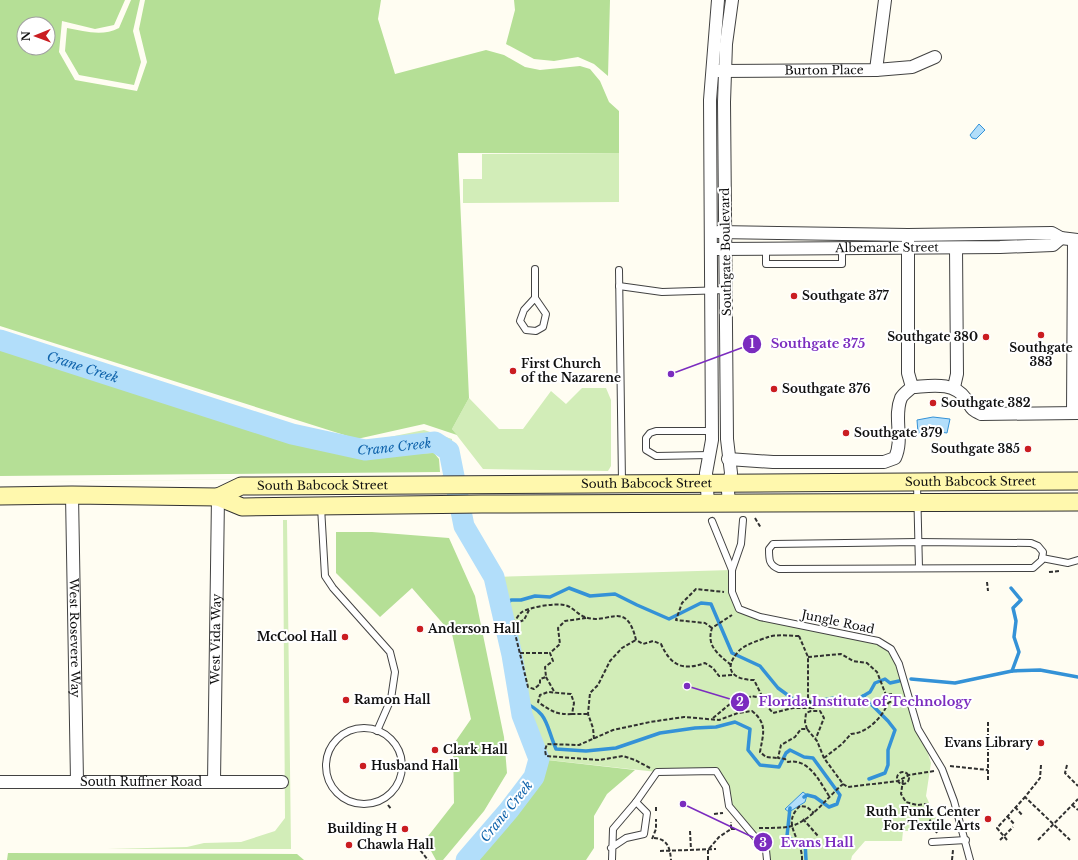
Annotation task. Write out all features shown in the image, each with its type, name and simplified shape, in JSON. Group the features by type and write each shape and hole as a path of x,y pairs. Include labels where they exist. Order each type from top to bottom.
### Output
{"main road":[{"name":"South Babcock Street","path":"218,497 241,486 1078,481"},
{"name":"South Babcock Street","path":"0,496 72,495 218,497 242,507 482,504 1078,502"}],"street":[{"name":"Southgate Boulevard","path":"708,504 706,484 712,430 711,71 718,0"},
{"name":"Southgate Boulevard","path":"729,504 729,484 731,473 728,459 726,290 724,249 725,71 732,0"},
{"path":"876,70 885,0"},
{"name":"Burton Place","path":"711,71 876,70 912,67 936,56"},
{"name":"Albemarle Street","path":"711,232 908,235 1052,233 1061,238 1076,240"},
{"path":"841,233 842,248"},
{"path":"1010,233 1010,247"},
{"path":"766,234 766,249"},
{"path":"950,234 953,248 957,374 954,387"},
{"path":"908,235 908,373 912,387"},
{"name":"Albemarle Street","path":"711,249 1010,247 1053,245 1061,238"},
{"path":"728,459 773,462 884,462 895,458 899,449 899,410 901,397 912,387 940,385 954,387 965,398 972,410 981,414 1075,413 1076,240"},
{"name":"West Rosevere Way","path":"72,495 77,781"},
{"name":"West Vida Way","path":"214,781 218,497"},
{"name":"South Ruffner Road","path":"0,782 282,782"}],"lane":[{"path":"535,298 524,310 520,321 526,330 536,331 544,327 546,314 535,298 536,269"},
{"path":"619,270 622,484"},
{"path":"620,286 662,292 726,290"},
{"path":"710,455 656,456 646,450 646,438 650,433 656,432 712,430"},
{"path":"917,482 919,568"},
{"path":"321,506 325,576 332,588 390,652 395,672 391,699 377,731"},
{"path":"732,570 741,544 743,520"},
{"path":"712,521 732,570"},
{"path":"918,542 1031,543 1038,546 1043,552 1042,558 1038,565 1033,568 779,569 771,566 769,562 769,549 773,544 918,542"},
{"path":"1042,558 1068,563 1078,560"},
{"name":"Jungle Road","path":"732,570 732,592 739,609 760,617 878,641 891,648 899,664 918,730 942,769 966,840 970,860"},
{"path":"366,728 377,731 389,737 397,748 401,760 402,773 397,785 388,796 377,802 364,804 352,802 341,796 333,788 328,777 326,765 329,753 334,743 343,735 354,730 366,728"},
{"path":"612,860 611,848 613,829 636,802 657,772 716,771 726,787 729,806 766,850 767,860"},
{"path":"611,848 626,838 644,834 647,813 636,802"},
{"path":"932,842 966,840"}],"path":[{"path":"754,517 762,528"},
{"path":"987,582 988,591"},
{"path":"712,628 705,623 676,620 682,603 696,589 732,592"},
{"path":"546,677 540,679 540,684 534,688 528,687 513,625 521,612 538,606 564,604 586,618"},
{"path":"513,625 524,620 530,609"},
{"path":"520,653 550,653 560,644 558,628 565,621 612,616 625,618 633,626 636,640 643,644 653,641 661,644 671,660 681,666 691,668 705,663 713,668 719,676 733,676 740,679 754,680 773,713 793,708 813,706"},
{"path":"726,620 712,628 709,636 712,649 731,665"},
{"path":"794,624 808,657 808,698 815,711"},
{"path":"733,676 731,665 738,652 770,636 799,636"},
{"path":"594,739 593,728 588,714 590,693 598,685 610,661 622,648 636,640"},
{"path":"550,653 553,661 545,667 546,677 555,694"},
{"path":"808,657 841,654 853,661 867,663 879,675 886,695"},
{"path":"572,714 574,703 570,694 555,694 548,692 540,695 538,702 559,715 588,714"},
{"path":"824,758 852,734 860,733 878,719 884,712 888,703 892,701 892,694 883,696 883,703 888,703"},
{"path":"713,719 736,699 746,700 751,696 763,698"},
{"path":"657,772 635,760 623,756 599,760 546,756 545,750 547,744 579,745 613,730 650,722 684,717 699,720 719,720 738,713 752,711 760,718 764,729 760,752 766,757 785,759 788,762 794,761 801,763 812,770 828,797"},
{"path":"816,738 824,718 820,712 815,711 806,713 805,722 807,729 816,738 824,758 843,784 848,787 903,780"},
{"path":"988,722 988,781"},
{"path":"779,759 782,745 795,737 801,730 807,729"},
{"path":"1007,840 996,828 1040,778 1041,765"},
{"path":"1066,765 1065,773 1078,786"},
{"path":"901,784 898,781 897,775 900,772 906,772 909,775"},
{"path":"909,775 901,784 901,794 906,802 917,805 926,804 931,824 943,841"},
{"path":"901,784 907,783 910,779 909,775"},
{"path":"779,827 790,826 814,813 828,797 843,784"},
{"path":"1025,796 1070,840"},
{"path":"1038,840 1078,799"},
{"path":"388,805 391,809"},
{"path":"1072,805 1078,810"},
{"path":"802,860 800,844 790,826 792,816 800,806 807,807 814,813"},
{"path":"1015,807 1023,816"},
{"path":"714,814 727,813"},
{"path":"708,860 708,850 719,837 731,829 731,816"},
{"path":"1000,840 1014,826 1007,816"},
{"path":"803,819 818,836"},
{"path":"690,831 691,850"},
{"path":"654,838 660,838 666,842 670,851 671,860"},
{"path":"414,841 428,860"},
{"path":"660,851 716,849"}],"green space":[{"path":"0,0 125,0 114,25 95,29 62,21 59,52 75,80 137,91 147,62 139,29 145,0 381,0 378,19 395,74 486,50 504,55 525,67 540,70 580,66 590,69 600,81 609,102 619,111 619,153 458,153 469,398 452,429 457,435 424,424 357,439 0,326"},
{"path":"131,0 140,0 133,31 141,62 134,85 79,75 65,51 67,28 100,33 113,31 119,28"},
{"path":"514,0 610,0 608,76 594,64 578,57 554,61 534,59 506,44 515,10"},
{"path":"619,153 619,202 463,203 463,179 482,179 482,154"},
{"path":"0,332 355,444 424,430 452,439 454,477 0,482 440,477 446,473 444,457 436,448 363,450 355,446 282,432 0,340"},
{"path":"0,346 280,437 354,452 362,455 434,453 439,459 440,472 0,476"},
{"path":"582,388 606,388 611,400 611,466 608,471 483,469 452,429 469,398 499,429 523,429 551,391 566,404"},
{"path":"283,520 287,520 291,849 107,849 187,847 204,843 241,842 275,831 285,818"},
{"path":"336,532 372,532 449,538 475,596 504,737 507,773 484,811 443,860 436,860 425,840 454,803 453,745 471,719 452,634 412,588 380,617 336,573"},
{"path":"732,570 732,592 739,609 760,617 878,641 891,649 899,664 931,763 926,796 940,827 938,831 903,831 902,841 865,841 852,856 851,860 767,860 766,850 729,806 716,771 657,772 539,759 522,715 512,655 494,577"},
{"path":"547,760 635,770 607,794 594,816 594,848 586,860 476,860 539,785"},
{"path":"8,853 297,854 304,860 7,860"}],"water":[{"path":"979,124 985,130 976,139 972,138 970,135"},
{"path":"933,417 950,419 947,433 933,431 918,433 917,420"},
{"path":"803,792 807,795 805,802 789,812 785,809"}],"waterway":[{"name":"Crane Creek","path":"0,340 292,434 365,450 435,442 449,451 464,526 494,577 512,655 522,715 539,759 534,777 509,810 466,860"},
{"path":"502,608 511,600 521,600 535,596 550,597 569,588 590,596 615,594 669,619 701,603 711,604 732,653 760,666 778,688 800,704 834,698 853,702 870,692 875,683 885,679 890,683 899,681"},
{"path":"1011,588 1021,600 1013,608 1016,621 1014,637 1019,652 1012,671"},
{"path":"911,679 955,683 1012,671 1040,670 1078,677"},
{"path":"863,696 895,730 888,750 888,765 885,773 869,779"},
{"path":"521,701 537,710 545,720 556,749 586,751 616,748 660,733 695,728 716,727 735,722 750,729 748,750 760,765 779,767 786,753 790,750 804,757 813,758 840,795 837,804 829,807 815,797 807,795 804,797"},
{"path":"790,808 787,836 795,842 805,841 806,860"}],"place":[{"name":"Southgate 377","path":"794,296"},
{"name":"Southgate 383","path":"1041,335"},
{"name":"Southgate 380","path":"986,337"},
{"name":"First Church of the Nazarene","path":"513,371"},
{"name":"Southgate 375","path":"671,374"},
{"name":"Southgate 376","path":"774,389"},
{"name":"Southgate 382","path":"933,403"},
{"name":"Southgate 379","path":"846,433"},
{"name":"Southgate 385","path":"1028,449"},
{"name":"Anderson Hall","path":"420,629"},
{"name":"McCool Hall","path":"345,637"},
{"name":"Florida Institute of Technology","path":"687,686"},
{"name":"Ramon Hall","path":"346,700"},
{"name":"Evans Library","path":"1041,743"},
{"name":"Clark Hall","path":"435,750"},
{"name":"Husband Hall","path":"363,766"},
{"name":"Evans Hall","path":"683,804"},
{"name":"Ruth Funk Center For Textile Arts","path":"988,819"},
{"name":"Building H","path":"405,829"},
{"name":"Chawla Hall","path":"349,845"}]}
